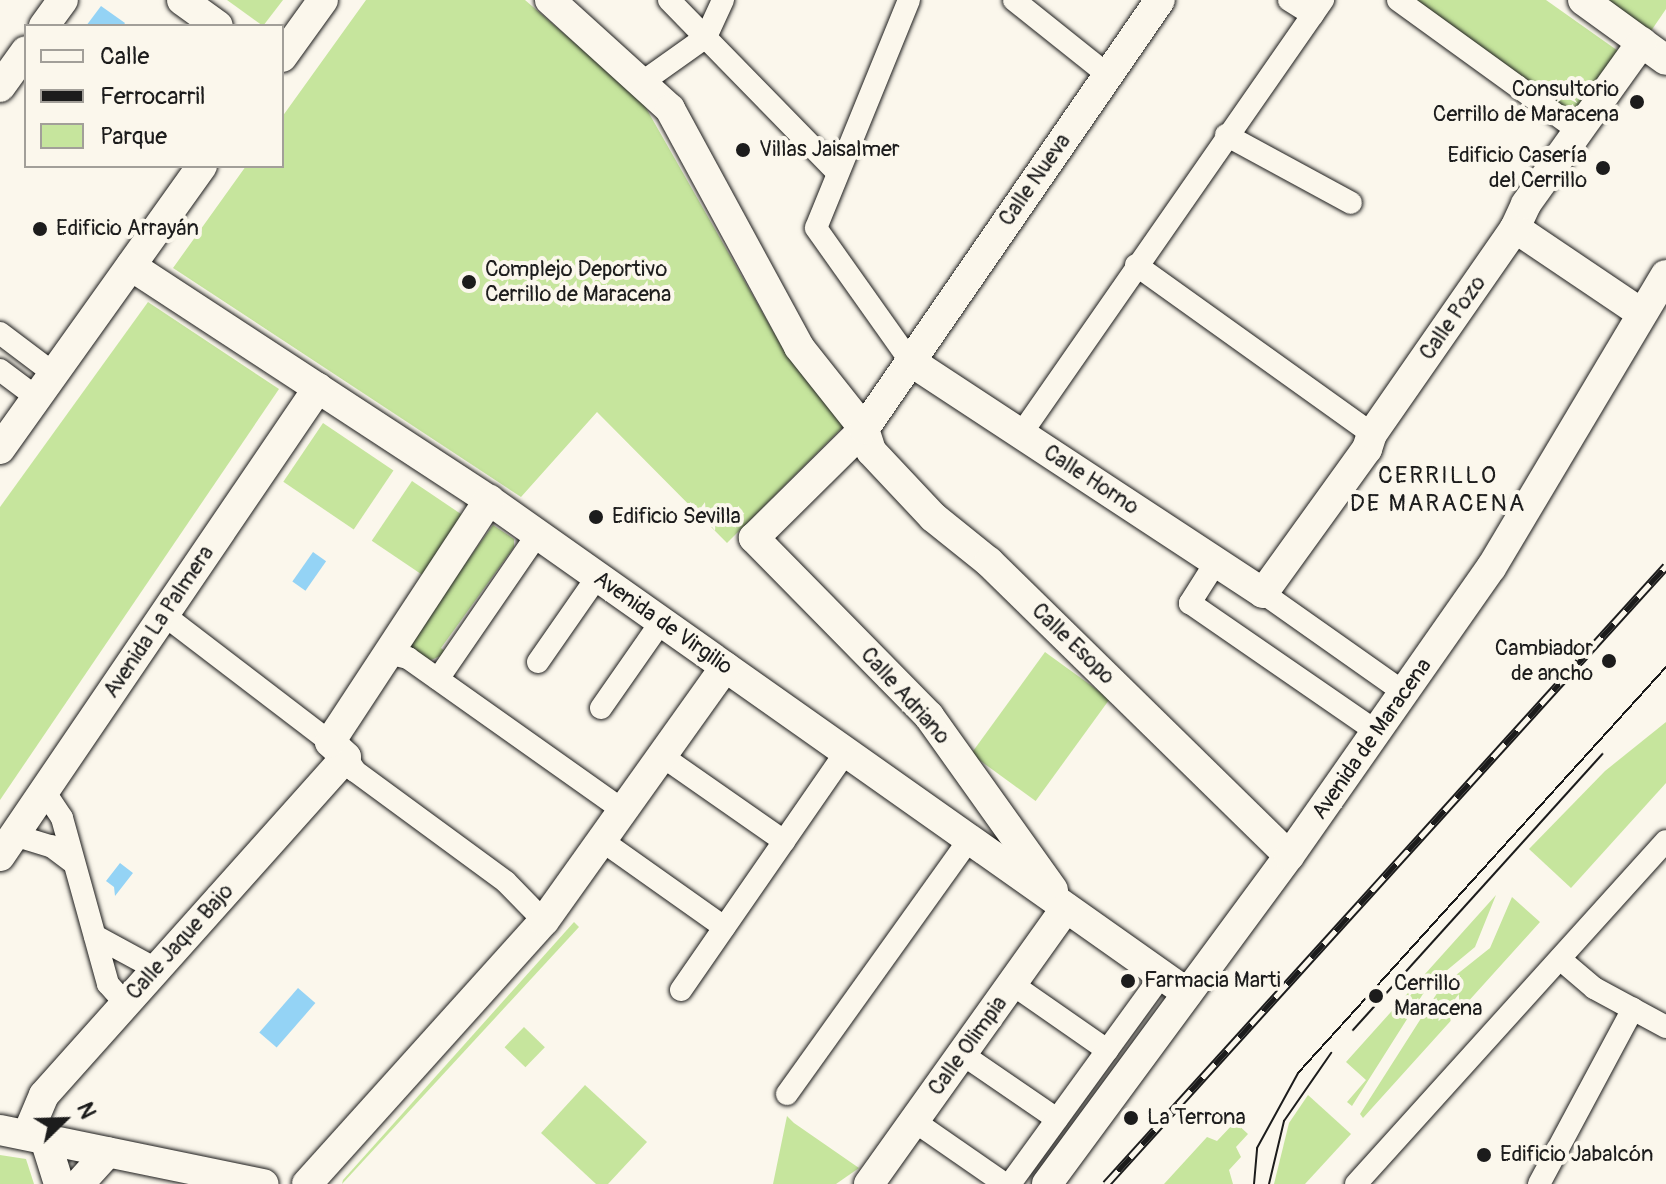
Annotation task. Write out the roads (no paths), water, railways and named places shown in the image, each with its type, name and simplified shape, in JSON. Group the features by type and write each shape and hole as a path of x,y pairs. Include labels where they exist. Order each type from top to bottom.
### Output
{"street":[{"path":"45,24 63,0"},
{"path":"182,0 215,24"},
{"path":"284,54 323,0"},
{"name":"Calle Esopo","path":"550,0 644,81 670,109 799,347 864,429 871,451 933,517 989,562 1289,856"},
{"path":"669,0 836,171 909,0"},
{"path":"644,81 706,37 723,0"},
{"path":"1014,0 1108,75"},
{"name":"Calle Nueva","path":"910,361 1160,0"},
{"path":"1021,434 1226,135 1318,7 1289,0"},
{"path":"1398,0 1579,131"},
{"path":"1583,0 1654,51"},
{"name":"Calle Pozo","path":"1263,593 1367,449 1372,434 1579,131 1654,51"},
{"path":"0,87 24,54"},
{"path":"1226,135 1351,203"},
{"path":"0,449 201,168"},
{"name":"Calle Horno","path":"836,171 816,228 910,361 1263,593 1405,693"},
{"path":"1515,228 1641,313"},
{"path":"1136,265 1372,434"},
{"name":"Avenida de Virgilio","path":"131,266 489,500 1187,993"},
{"name":"Avenida de Maracena","path":"1047,1184 1405,693 1562,455 1641,313 1666,275"},
{"path":"0,333 53,373"},
{"path":"864,429 910,361"},
{"path":"0,370 36,397"},
{"name":"Avenida La Palmera","path":"7,846 318,388"},
{"name":"Calle Adriano","path":"864,429 754,538 929,716 1066,908"},
{"name":"Calle Jaque Bajo","path":"24,1135 44,1095 156,969 338,749 396,634 489,500"},
{"path":"438,679 537,535"},
{"path":"1216,562 1190,603 1377,732"},
{"path":"538,662 597,577"},
{"path":"164,615 338,749 355,771 506,882 544,921"},
{"path":"601,708 661,622"},
{"path":"389,653 408,658 623,810"},
{"path":"307,1184 544,921 725,667"},
{"path":"681,990 846,752"},
{"path":"662,756 784,841"},
{"path":"44,791 62,818 71,861 108,984 125,1003"},
{"path":"601,840 724,927"},
{"path":"787,1094 968,841"},
{"path":"1356,1184 1666,841"},
{"path":"7,846 51,846 71,861"},
{"name":"Calle Olimpia","path":"869,1184 1066,908"},
{"path":"95,936 156,969"},
{"path":"1560,959 1594,988 1666,1027"},
{"path":"914,1121 1008,1184 1162,975"},
{"path":"1012,984 1107,1050"},
{"path":"1539,1184 1633,1009"},
{"path":"962,1054 1057,1119"},
{"path":"24,1135 264,1184"},
{"path":"24,1135 59,1184"},
{"path":"79,1184 108,1152"}],"water":[{"path":"101,6 125,23 124,24 88,24"},
{"path":"313,552 326,561 305,591 292,581"},
{"path":"120,863 133,873 115,896 114,887 106,881"},
{"path":"298,988 315,1003 277,1048 259,1033"}],"tram line":[{"path":"1254,1184 1257,1148 1298,1073 1666,667"},
{"path":"1353,1030 1602,754"},
{"path":"1269,1184 1284,1121 1331,1053"}],"railway":[{"path":"1106,1184 1666,566"}],"place":[{"name":"Consultorio Cerrillo de Maracena","path":"1637,102"},
{"name":"Villas Jaisalmer","path":"743,150"},
{"name":"Edificio Casería del Cerrillo","path":"1603,168"},
{"name":"Edificio Arrayán","path":"40,229"},
{"name":"Complejo Deportivo Cerrillo de Maracena","path":"469,282"},
{"name":"Edificio Sevilla","path":"596,517"},
{"name":"Cambiador de ancho","path":"1609,661"},
{"name":"Farmacia Marti","path":"1128,981"},
{"name":"Cerrillo Maracena","path":"1376,996"},
{"name":"La Terrona","path":"1131,1118"},
{"name":"Edificio Jabalcón","path":"1484,1155"}],"district":[{"name":"CERRILLO DE MARACENA","path":"1438,490"}]}
